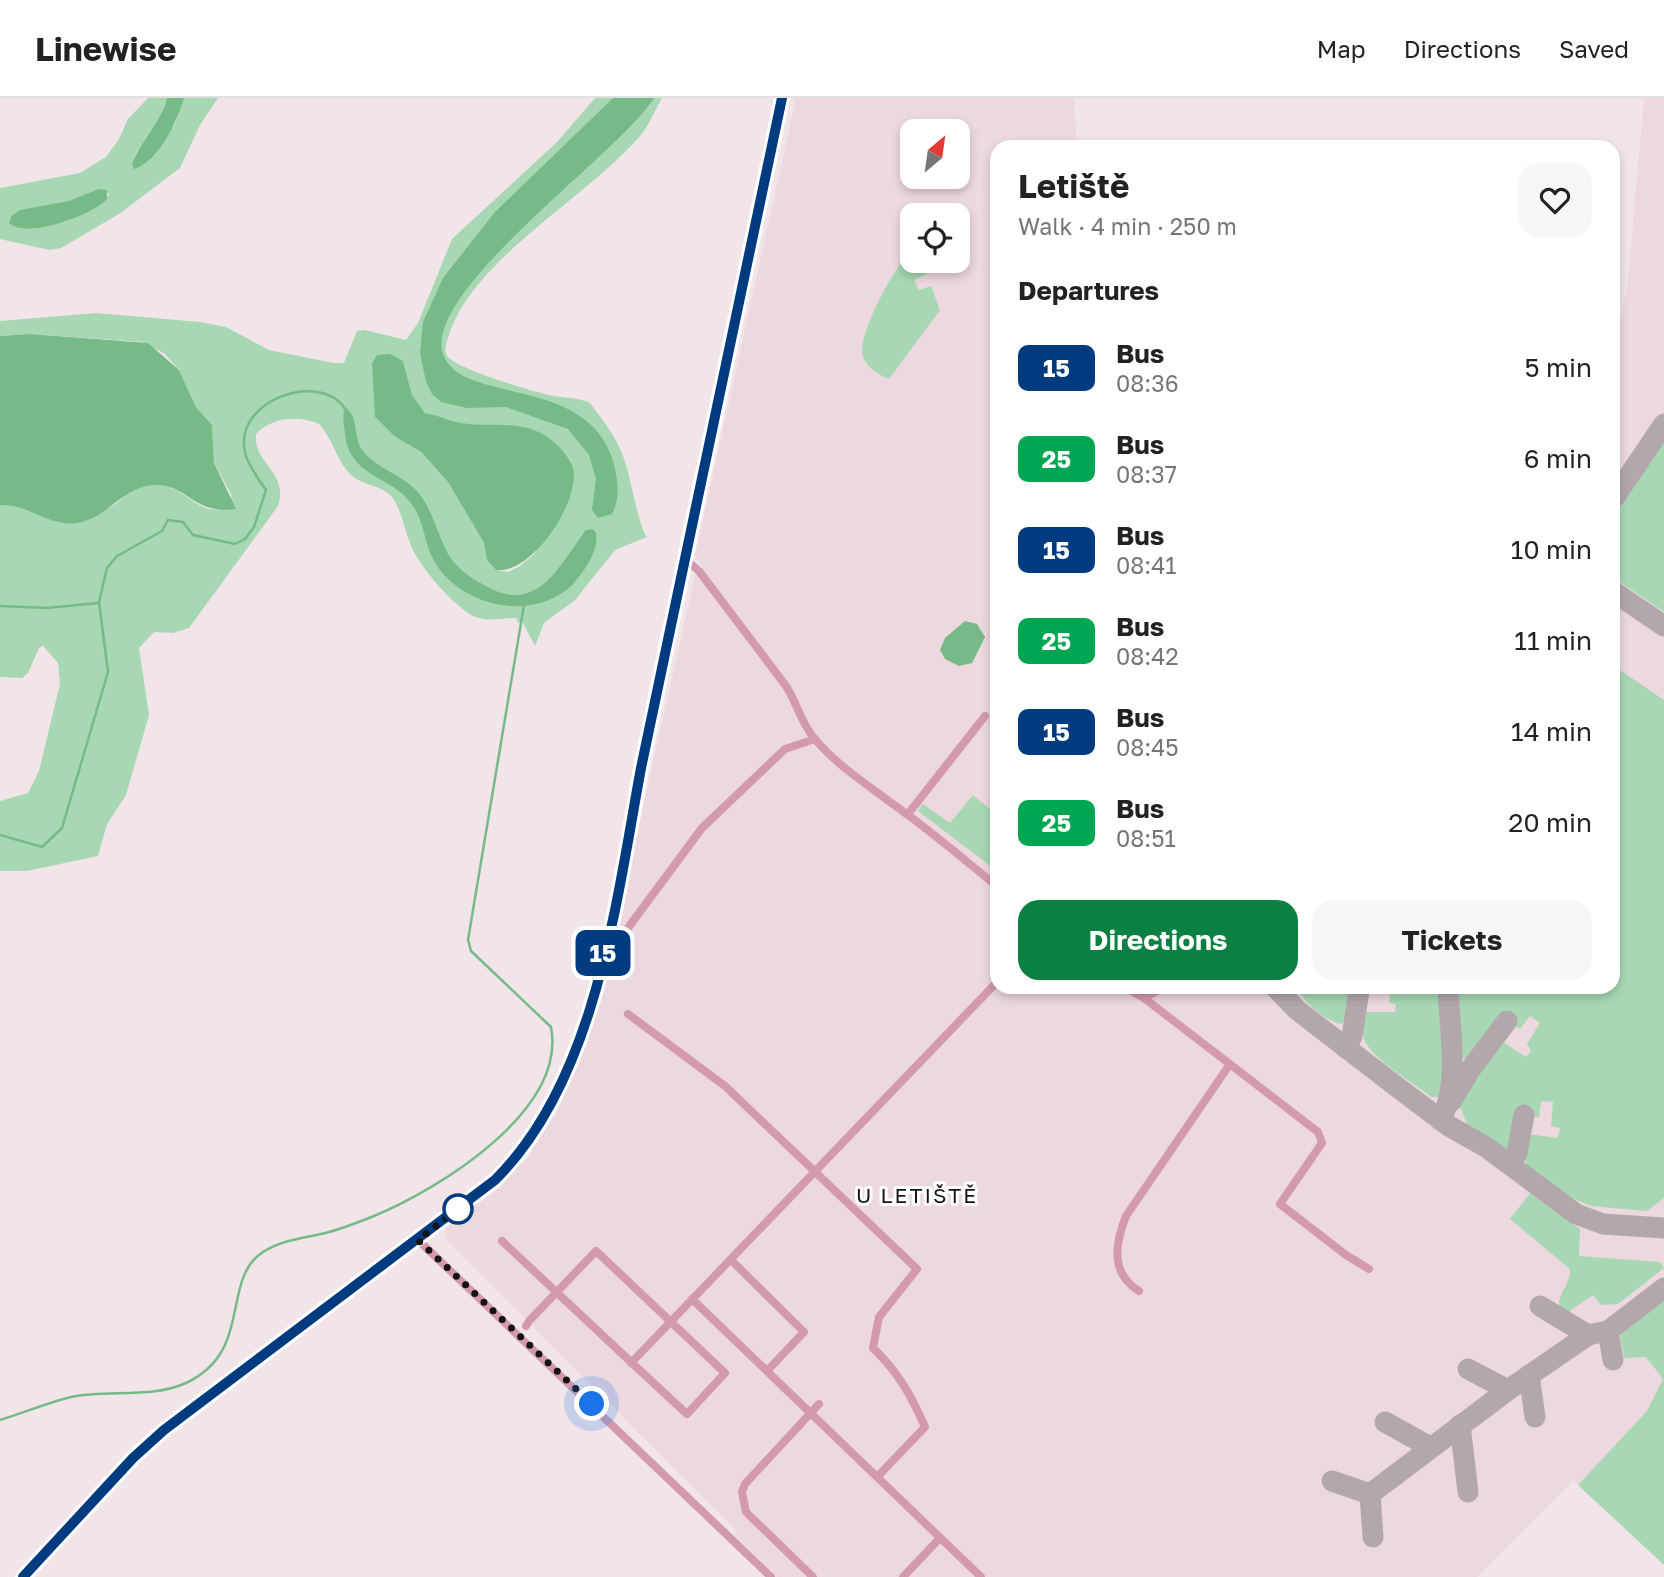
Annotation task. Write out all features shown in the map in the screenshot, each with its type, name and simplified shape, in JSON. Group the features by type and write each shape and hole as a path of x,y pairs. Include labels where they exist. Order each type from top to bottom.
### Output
{"street":[{"path":"23,1577 133,1458 164,1430 495,1180 526,1146 568,1072 586,1024 600,965 782,98"},
{"path":"685,559 699,570 786,686 796,702 804,725 815,739 859,779 908,814 990,881"},
{"path":"908,814 985,716"},
{"path":"600,965 702,828 785,749 815,739"},
{"path":"631,1363 990,989"},
{"path":"1137,994 1322,1136 1322,1143 1280,1204 1369,1269"},
{"path":"1144,998 1152,994"},
{"path":"628,1014 725,1086 917,1269 878,1317 873,1348 895,1370 906,1386 925,1427 878,1476"},
{"path":"1139,1291 1128,1284 1119,1271 1116,1256 1118,1236 1126,1216 1230,1064"},
{"path":"418,1240 771,1577"},
{"path":"502,1241 557,1293 631,1363 687,1415 725,1373 596,1251 557,1293 526,1326"},
{"path":"731,1260 804,1332 767,1371"},
{"path":"692,1299 981,1577"},
{"path":"813,1577 746,1512 742,1492 745,1484 818,1404"},
{"path":"903,1577 940,1538"}],"shaded area":[{"path":"148,98 167,98 160,117 135,155 174,126 184,98 218,98 200,125 180,168 119,214 61,248 49,250 0,239 0,188 80,173 106,157 119,139 128,119","holes":["98,189 109,194 92,210 62,223 30,229 9,223 11,216 70,201"]},
{"path":"167,98 184,98 177,118 159,149 143,165 134,169 132,165 136,156 160,116"},
{"path":"595,98 662,98 644,131 622,155 535,229 481,281 461,309 448,338 446,354 468,369 497,380 590,403 618,444 647,537 615,550 575,600 544,623 535,646 522,621 518,623 516,618 478,618 465,611 447,595 416,556 392,497 350,474 319,424 303,419 286,419 262,428 256,434 257,444 279,484 278,506 189,628 173,633 154,632 139,648 149,715 126,795 107,824 98,856 27,871 0,871 0,801 28,793 39,771 60,684 58,663 43,646 39,648 28,673 22,678 0,677 0,505 36,513 102,510 133,490 150,485 169,487 197,504 212,509 220,509 232,496 214,463 212,425 196,407 179,370 165,354 143,342 30,334 0,336 0,321 96,313 200,322 226,327 269,350 344,363 357,331 365,330 406,340 418,323 452,239 557,142","holes":["374,358 403,361 412,395 425,413 463,424 537,431 570,459 573,476 561,516 533,555 520,566 508,572 496,570 487,560 484,543 448,482 421,452 394,436 375,417"]},
{"path":"613,98 654,98 603,153 491,260 462,295 445,327 443,354 455,370 474,381 556,404 581,417 602,438 615,468 618,491 612,514 598,518 592,510 596,479 589,455 568,429 506,407 467,408 441,402 432,394 426,382 420,353 423,322 443,278 495,212"},
{"path":"796,98 1074,98 1077,140 990,140 990,994 1620,994 1620,320 1627,291 1644,98 1664,98 1664,1564 1573,1481 1477,1577 777,1577 734,1534 736,1530 444,1237 446,1228 527,1159 557,1110 600,1000 695,575 703,567 695,556"},
{"path":"98,189 107,190 107,199 74,218 30,229 18,228 9,223 11,216 20,210 69,201"},
{"path":"900,266 900,273 926,273 914,280 919,290 931,286 940,310 889,379 867,364 862,348 868,325"},
{"path":"30,334 148,343 179,370 196,407 212,425 214,463 236,509 210,508 167,486 157,485 136,490 92,518 71,524 60,523 22,508 0,505 0,336"},
{"path":"390,354 403,361 412,395 425,413 461,423 516,426 536,431 558,446 569,459 573,468 573,482 569,499 551,534 524,561 510,568 496,570 487,560 484,543 448,482 421,452 394,436 375,417 372,363 377,355"},
{"path":"345,407 354,421 362,450 375,463 415,489 429,510 451,559 474,579 503,593 519,595 533,591 556,571 586,530 593,529 596,533 595,547 586,568 572,585 556,597 537,604 498,604 460,589 433,559 418,515 407,498 355,460 345,434"},
{"path":"1664,441 1664,612 1620,582 1620,505"},
{"path":"965,621 977,624 985,637 972,663 959,666 945,659 940,650 945,638"},
{"path":"1620,670 1664,700 1664,1198 1647,1211 1591,1206 1560,1193 1527,1166 1524,1155 1528,1134 1558,1138 1560,1128 1551,1126 1553,1102 1541,1101 1539,1117 1517,1115 1509,1148 1503,1149 1468,1126 1459,1105 1466,1087 1501,1041 1526,1057 1531,1051 1527,1044 1540,1023 1530,1016 1520,1029 1502,1017 1473,1057 1464,1059 1457,1049 1455,994 1620,994"},
{"path":"973,795 990,809 990,866 918,811 923,804 950,823"},
{"path":"1301,994 1352,994 1350,1015 1341,1024 1315,1010"},
{"path":"1390,994 1442,994 1447,1085 1442,1097 1432,1097 1394,1071 1368,1047 1362,1029 1364,1012 1395,1012 1396,1004 1389,1003"},
{"path":"1530,1193 1580,1229 1579,1256 1660,1262 1664,1268 1618,1304 1601,1305 1593,1295 1565,1314 1560,1311 1559,1305 1570,1269 1510,1219"},
{"path":"1664,1296 1664,1565 1578,1485 1647,1411 1663,1379 1646,1357 1624,1358 1620,1336 1625,1325"}],"waterway":[{"path":"0,835 42,847 62,828 108,672 99,602 107,568 117,556 162,531 168,520 183,522 193,535 235,544 245,539 254,527 266,490 245,452 245,434 252,418 265,405 282,396 300,392 318,392 333,398 345,409"},
{"path":"0,606 47,608 98,603"},
{"path":"0,1420 71,1397 158,1391 186,1383 207,1369 221,1353 229,1335 242,1280 250,1264 263,1252 287,1242 357,1223 401,1204 431,1187 493,1143 519,1117 539,1088 551,1058 551,1027 471,951 468,940 524,605"}],"taxiway":[{"path":"1620,489 1664,424"},
{"path":"1620,596 1664,626"},
{"path":"1282,994 1297,1010 1449,1126 1486,1147 1576,1214 1603,1224 1664,1228"},
{"path":"1346,1048 1352,1036 1359,994"},
{"path":"1440,1120 1450,1091 1452,1074 1448,994"},
{"path":"1451,1102 1470,1070 1507,1021"},
{"path":"1510,1165 1517,1153 1524,1115"},
{"path":"1370,1494 1508,1390 1588,1335 1608,1331 1664,1288"},
{"path":"1540,1306 1588,1335"},
{"path":"1608,1331 1613,1360"},
{"path":"1468,1369 1508,1390"},
{"path":"1529,1375 1535,1417"},
{"path":"1385,1422 1430,1447"},
{"path":"1460,1425 1468,1492"},
{"path":"1332,1481 1370,1494"},
{"path":"1370,1494 1373,1537"}],"bus line":[{"name":"15","path":"23,1577 133,1458 164,1430 429,1233 495,1180 526,1146 560,1088 586,1024 622,872 641,768 782,98"}],"district":[{"name":"U LETIŠTĚ","path":"917,1195"}],"route":[{"path":"458,1209 462,1206 418,1240 592,1404"}]}
